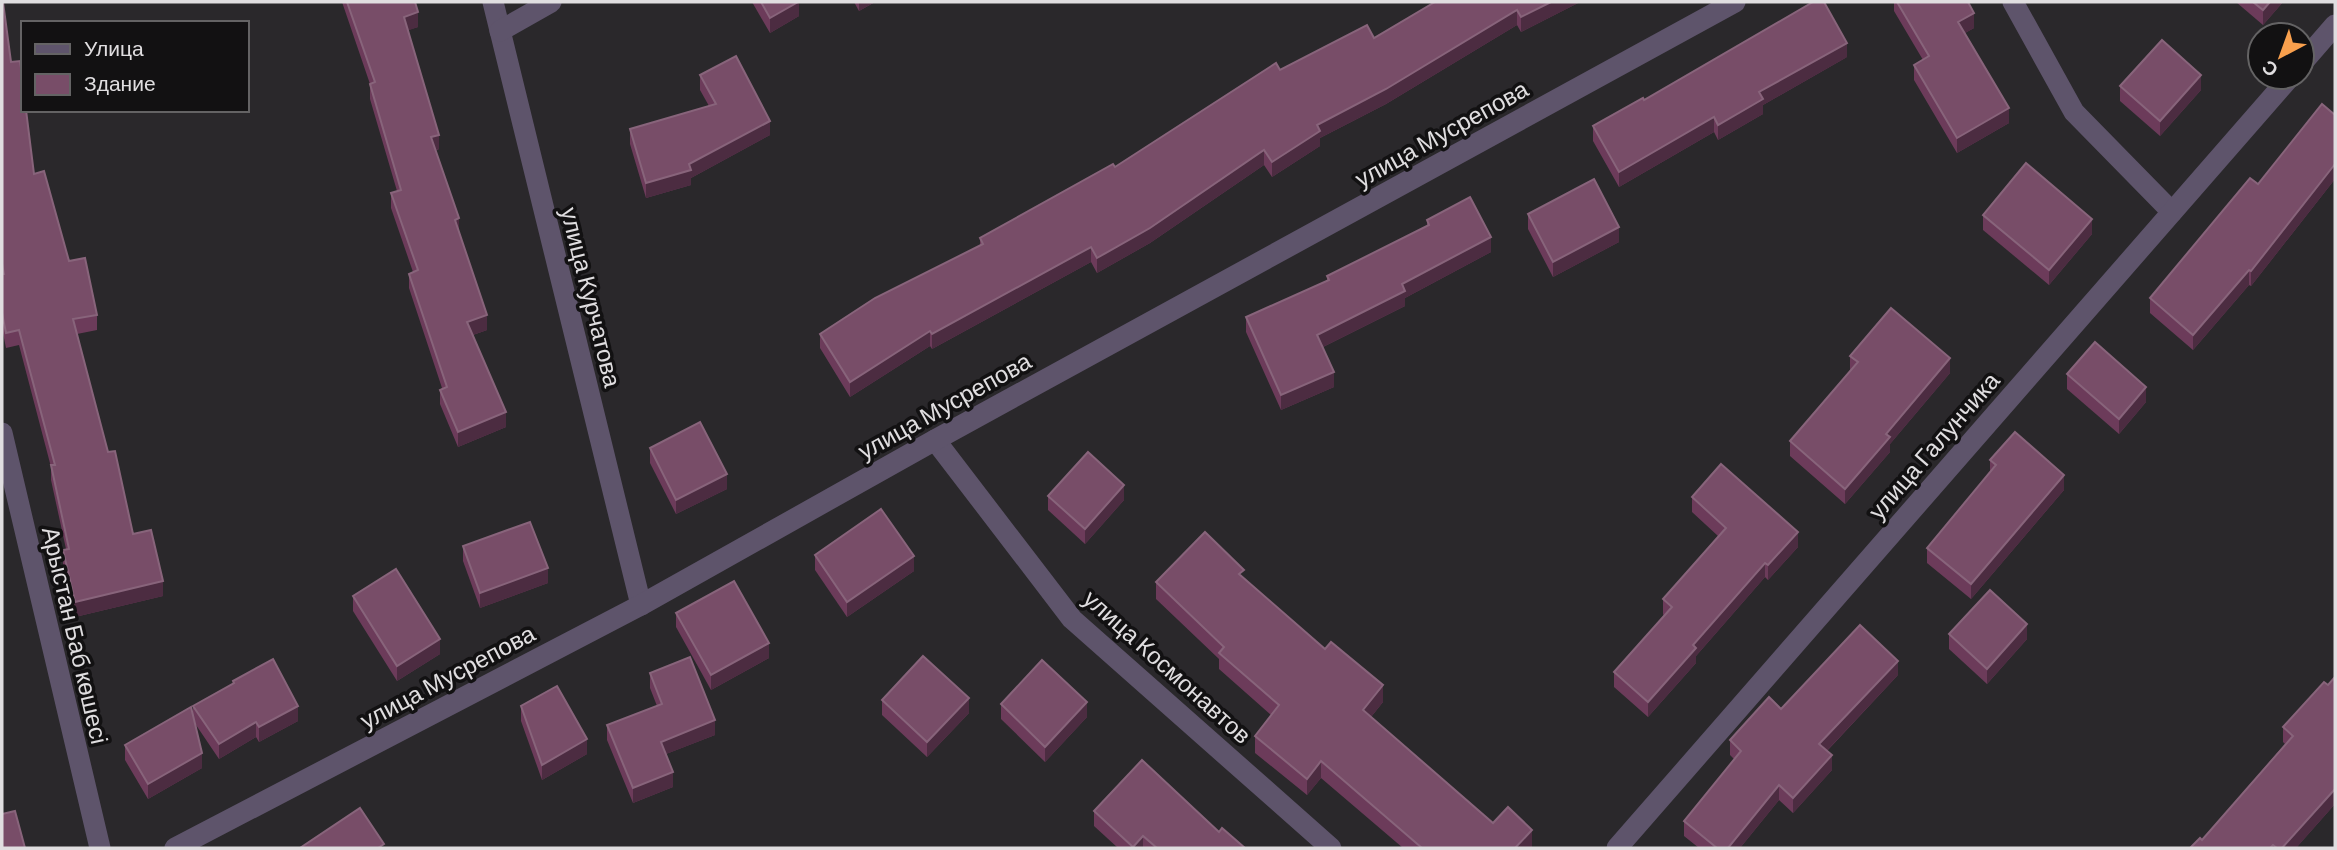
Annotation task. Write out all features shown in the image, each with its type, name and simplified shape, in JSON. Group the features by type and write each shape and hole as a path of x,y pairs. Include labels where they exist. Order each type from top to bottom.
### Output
{"street":[{"name":"улица Курчатова","path":"493,2 641,604"},
{"path":"500,31 551,2"},
{"name":"улица Мусрепова","path":"175,848 641,604 1735,2"},
{"path":"2013,2 2074,112 2172,212"},
{"path":"2316,47 2335,25"},
{"name":"улица Галунчика","path":"1617,848 2278,91"},
{"name":"Арыстан Баб көшесі","path":"2,433 100,848"},
{"name":"улица Космонавтов","path":"935,440 1072,619 1331,848"}],"building":[{"path":"3,2 11,62 20,61 21,112 26,112 34,174 44,171 69,261 85,258 97,315 73,319 108,452 115,451 133,534 151,530 163,581 75,602 63,550 69,549 51,465 55,465 19,330 6,333 2,313"},
{"path":"347,2 415,2 418,12 404,17 439,135 431,137 459,218 455,220 487,315 467,322 506,412 458,432 440,390 447,387 409,274 418,270 391,193 401,190 370,84 375,82"},
{"path":"761,2 798,2 770,18"},
{"path":"1435,2 1551,2 1521,17 1517,10 1386,89 1317,125 1320,131 1272,162 1264,150 1150,228 1097,258 1091,247 932,334 930,331 850,382 820,334 875,298 983,244 980,238 1113,164 1115,167 1276,63 1280,70 1367,25 1374,38"},
{"path":"1813,2 1824,2 1847,43 1759,92 1763,99 1718,125 1714,117 1619,172 1593,126 1643,98 1644,100"},
{"path":"1897,2 1968,2 1974,13 1958,22 2009,108 1957,138 1914,65 1929,56"},
{"path":"2253,2 2270,2 2263,10"},
{"path":"2162,40 2201,75 2160,121 2120,86"},
{"path":"736,56 770,121 689,164 691,170 646,183 630,129 716,104 700,75"},
{"path":"2322,104 2335,115 2335,164 2251,271 2249,270 2193,335 2150,298 2250,178 2258,184"},
{"path":"2026,163 2092,219 2049,270 1983,215"},
{"path":"1594,179 1619,227 1553,262 1528,214"},
{"path":"1470,197 1491,237 1402,284 1405,291 1317,335 1334,372 1281,395 1246,317 1329,280 1327,276 1429,225 1427,220"},
{"path":"1891,308 1950,358 1886,434 1890,437 1845,489 1790,441 1858,362 1850,356"},
{"path":"2095,342 2146,387 2119,419 2067,374"},
{"path":"700,422 727,474 676,500 650,448"},
{"path":"2015,432 2064,475 1971,584 1927,548 1996,465 1990,460"},
{"path":"1088,452 1124,485 1085,529 1048,496"},
{"path":"1721,464 1798,532 1768,565 1765,563 1693,645 1696,648 1648,702 1614,672 1672,607 1663,599 1726,528 1692,497"},
{"path":"881,509 914,556 847,602 815,555"},
{"path":"530,522 548,568 480,593 463,546"},
{"path":"1205,532 1244,570 1239,574 1325,649 1331,642 1383,685 1363,710 1493,823 1508,807 1532,830 1515,848 1422,848 1321,761 1307,779 1255,736 1279,705 1219,653 1224,647 1156,582"},
{"path":"396,569 440,639 397,666 353,596"},
{"path":"734,581 769,643 711,675 676,613"},
{"path":"1990,590 2027,624 1987,669 1949,634"},
{"path":"1860,625 1898,661 1819,744 1832,755 1793,798 1779,785 1728,848 1717,848 1684,821 1741,751 1730,740 1769,697 1781,709"},
{"path":"923,656 969,698 927,742 882,700"},
{"path":"690,657 715,720 661,742 673,772 633,788 607,725 662,704 650,673"},
{"path":"273,659 298,706 259,727 256,722 219,744 193,706"},
{"path":"1042,660 1087,702 1045,747 1001,704"},
{"path":"2335,677 2335,789 2282,848 2273,845 2270,848 2190,848 2200,838 2202,840 2293,736 2283,727 2324,682 2328,685"},
{"path":"557,686 587,739 542,765 521,706"},
{"path":"191,707 202,753 148,784 125,745"},
{"path":"1142,760 1219,832 1222,828 1245,848 1157,848 1143,836 1133,847 1094,811"},
{"path":"360,808 384,844 378,848 300,848"},
{"path":"15,811 25,848 2,848 2,814"}]}
